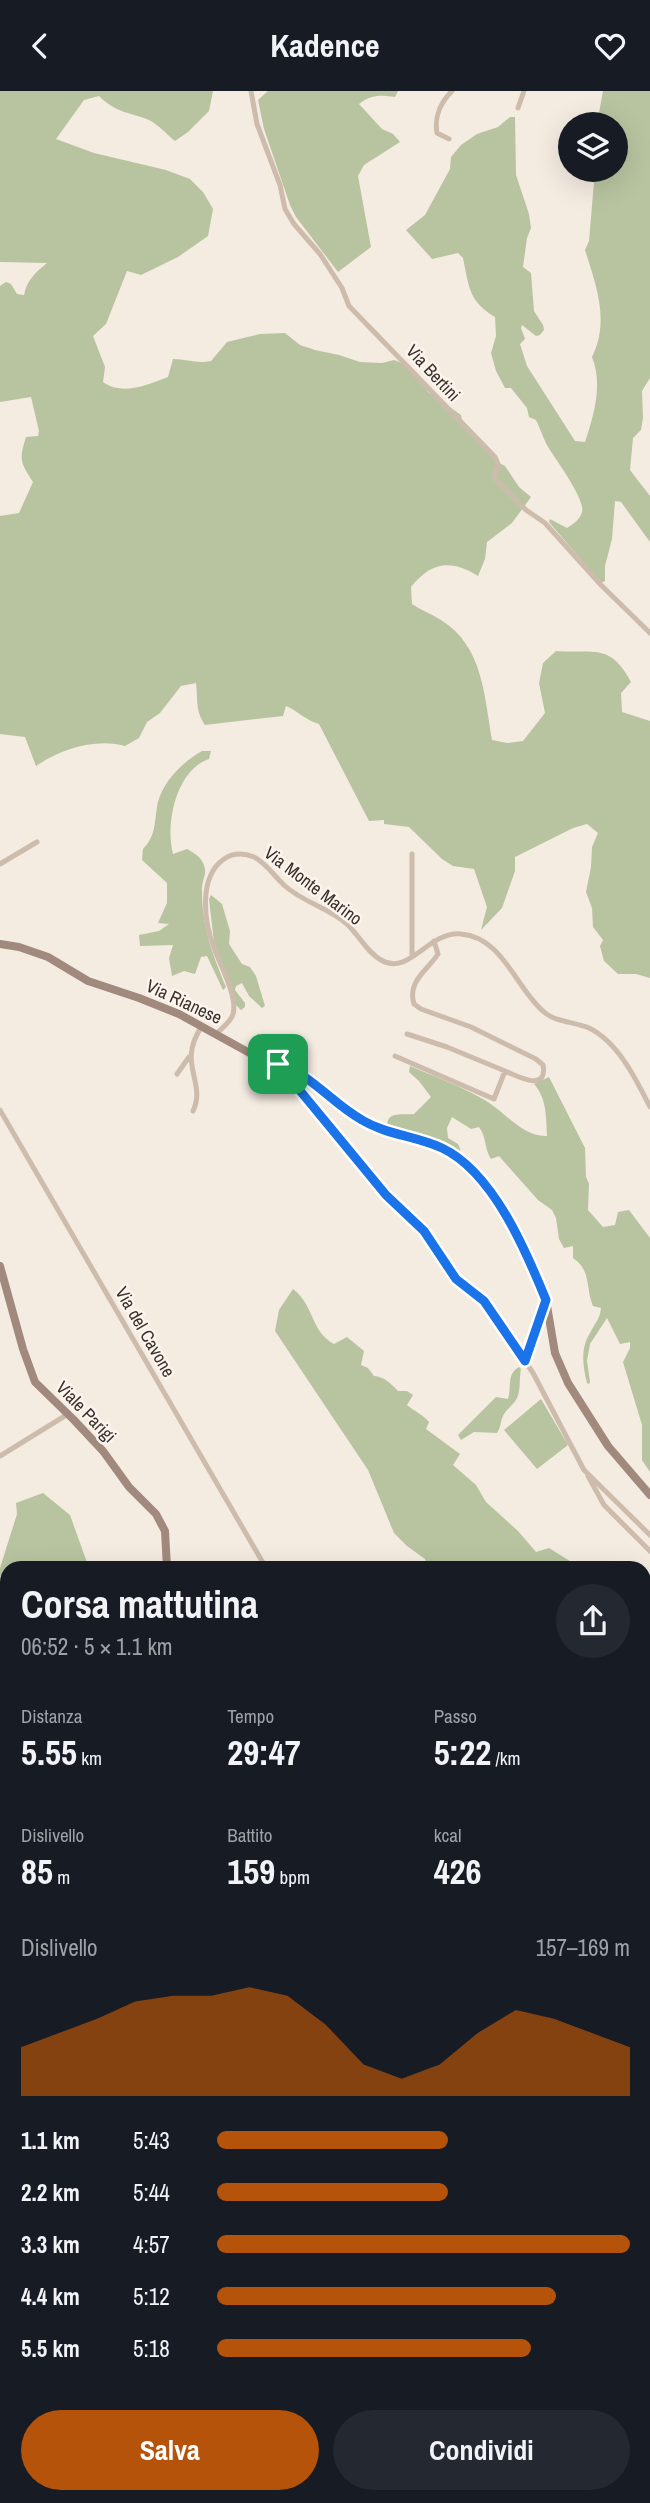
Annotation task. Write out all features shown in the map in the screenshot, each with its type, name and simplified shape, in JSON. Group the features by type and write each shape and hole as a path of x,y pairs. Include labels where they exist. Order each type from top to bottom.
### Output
{"main road":[{"name":"Via Rianese","path":"0,944 51,959 88,981 144,999 202,1026 257,1057 304,1075 362,1121 391,1134 438,1146 468,1165 484,1183 513,1228 546,1300 555,1353 568,1383 608,1446 650,1495"},
{"name":"Viale Parigi","path":"0,1266 35,1382 103,1451 130,1487 159,1518 166,1536 167,1561"},
{"path":"525,1361 546,1300"}],"street":[{"name":"Via Bertini","path":"251,91 257,124 280,185 285,209 294,224 320,254 342,288 349,306 494,455 498,464 494,476 496,480 526,510 545,523 601,585 650,633"},
{"path":"449,139 440,136 435,127 442,104 452,91"},
{"path":"518,109 524,91"},
{"path":"0,864 37,842"},
{"path":"412,854 412,957"},
{"name":"Via Monte Marino","path":"216,1034 231,1018 234,1005 211,941 206,894 211,872 231,855 245,855 257,859 297,895 341,920 373,955 384,962 398,965 412,957"},
{"path":"412,957 446,936 461,934 486,944 545,1013 587,1028 602,1038 628,1067 650,1107"},
{"path":"407,1034 534,1081 541,1078 544,1070 542,1064 535,1059 478,1030 421,1010 414,1005 412,993 415,982 438,954 434,941"},
{"path":"193,1111 197,1097 190,1056 193,1041 202,1026"},
{"path":"177,1075 190,1056"},
{"path":"396,1056 494,1099 505,1071"},
{"path":"278,1064 386,1195 424,1231 456,1279 484,1301 525,1361 604,1505 650,1551"},
{"name":"Via del Cavone","path":"0,1110 262,1561"},
{"path":"0,1456 68,1414"},
{"path":"584,1470 650,1535"}],"green space":[{"path":"0,91 213,91 209,111 175,141 153,122 117,109 99,96 84,100 56,139 94,153 166,170 190,179 203,192 213,209 208,236 178,257 141,275 127,271 106,324 93,336 105,367 103,382 126,389 143,386 168,377 173,359 211,361 227,342 260,334 285,333 300,345 360,362 382,363 394,360 410,366 428,392 461,415 463,426 497,462 505,466 519,487 531,497 512,523 487,542 485,559 478,576 450,565 434,568 411,587 412,604 441,620 466,643 479,673 492,740 507,743 523,741 545,713 539,683 543,663 556,651 608,655 623,669 631,682 621,693 622,712 650,721 650,978 636,974 618,974 604,961 600,946 603,940 593,927 592,908 586,892 592,847 598,833 587,824 573,828 515,857 515,871 502,908 481,930 487,907 474,869 453,866 442,859 409,827 384,824 384,820 369,821 319,724 286,706 283,716 205,725 198,710 196,683 181,686 160,713 147,722 139,738 125,746 91,744 68,750 36,766 25,737 0,734 0,516 19,513 33,482 22,461 24,445 26,437 38,436 39,431 31,397 0,402 0,286 6,282 11,284 17,294 24,295 32,277 47,263 0,262"},
{"path":"268,91 398,91 395,97 376,96 359,104 382,129 393,134 400,142 364,165 358,176 371,247 338,272 296,217 290,205 264,129 258,100"},
{"path":"603,91 650,91 650,378 642,391 643,418 641,430 633,438 630,470 650,496 650,542 621,502 615,501 605,581 601,583 549,522 550,519 567,528 574,523 582,512 580,499 548,447 536,420 529,417 527,408 511,388 505,388 496,371 491,353 496,336 495,317 479,305 471,292 463,258 458,253 432,259 406,230 425,215 450,169 451,157 461,145 477,134 498,127 510,117 515,117 516,175 531,228 523,267 531,273 534,311 544,330 536,336 522,325 525,339 520,344 527,366 575,441 585,442 596,399 597,378 592,357 601,317 597,290 585,250 589,241 594,182 628,182 628,112 599,112"},
{"path":"202,751 211,751 209,759 188,774 181,786 172,814 171,842 173,854 187,849 203,862 204,916 212,951 226,987 223,990 207,956 201,957 195,974 184,971 172,976 169,958 173,945 140,946 139,935 159,931 169,924 158,923 167,903 167,883 142,860 143,849 153,833 158,802 175,772"},
{"path":"211,895 222,904 230,931 229,944 242,964 250,967 256,976 265,1006 262,1008 249,996 242,983 236,986 235,990 245,1007 241,1010 236,1005 214,943 209,899"},
{"path":"410,1066 481,1098 529,1132 547,1136 544,1102 534,1084 549,1077 585,1148 586,1177 589,1184 588,1210 603,1227 615,1225 618,1212 629,1210 650,1238 650,1472 642,1460 642,1425 623,1362 630,1342 620,1344 607,1318 590,1344 587,1361 590,1382 587,1383 585,1345 601,1308 593,1306 586,1274 573,1258 573,1246 564,1248 559,1239 552,1210 538,1200 499,1156 491,1159 479,1127 471,1129 452,1117 447,1128 448,1138 458,1144 461,1151 388,1128 392,1116 414,1114 431,1097 409,1072"},
{"path":"293,1289 305,1303 326,1339 334,1344 347,1337 364,1351 361,1365 398,1391 407,1391 413,1395 407,1405 429,1422 426,1429 460,1454 453,1465 476,1485 486,1502 518,1531 536,1552 549,1548 570,1561 425,1561 407,1546 394,1533 368,1470 275,1331 279,1310"},
{"path":"519,1367 521,1369 516,1401 504,1414 497,1433 474,1432 461,1440 458,1435 496,1397 508,1399 512,1373"},
{"path":"541,1399 568,1445 537,1469 504,1430"},
{"path":"43,1493 70,1515 86,1561 2,1561 17,1514 16,1503"}],"route":[{"path":"278,1064 304,1075 340,1105 373,1127 428,1143 455,1155 479,1178 516,1233 546,1300 525,1361 484,1301 456,1279 424,1231 386,1195 278,1064"}]}
